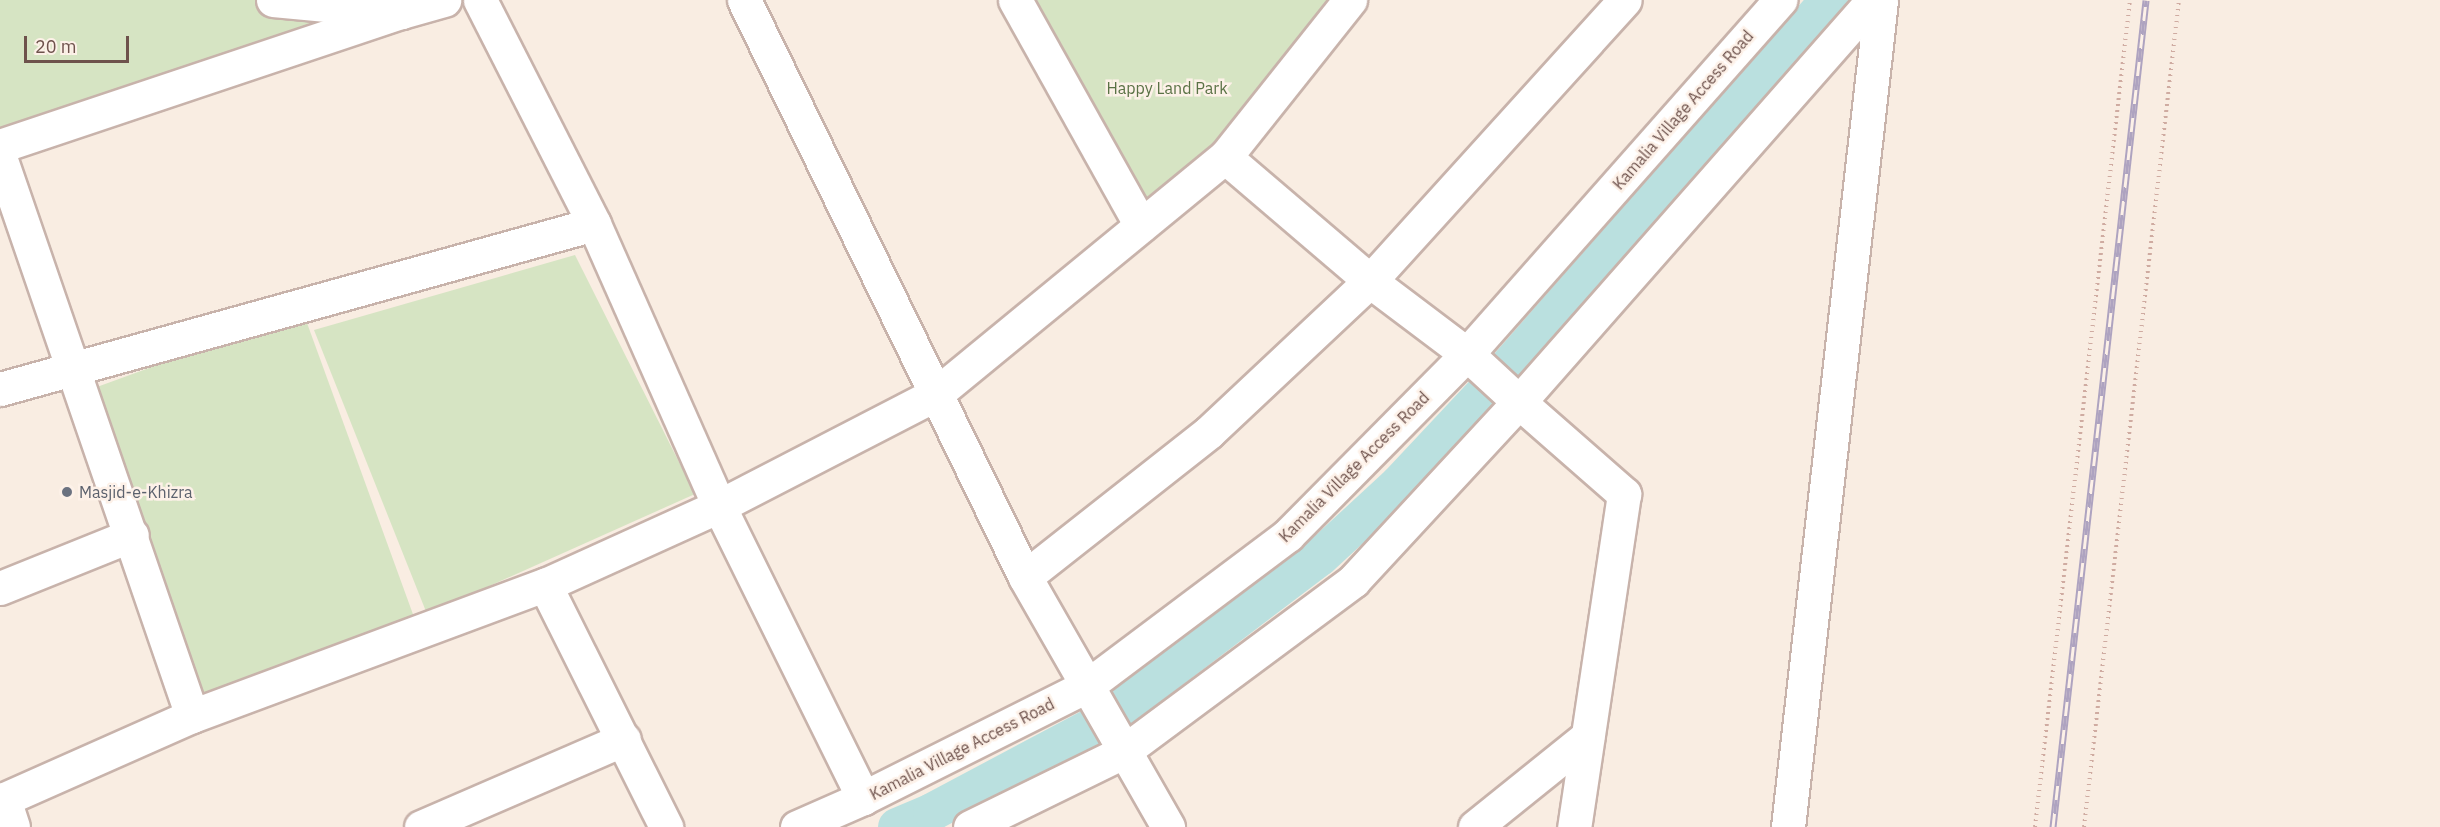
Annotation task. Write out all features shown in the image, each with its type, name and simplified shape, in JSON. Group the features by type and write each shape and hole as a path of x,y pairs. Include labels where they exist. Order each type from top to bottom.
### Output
{"street":[{"path":"273,0 401,12"},
{"path":"0,146 401,12 444,0"},
{"path":"480,0 594,225 719,506 863,798"},
{"path":"744,0 1026,577 1168,827"},
{"path":"1015,0 1141,225"},
{"path":"6,809 192,716 545,585 719,506 936,394 1225,157 1350,0"},
{"name":"Kamalia Village Access Road","path":"797,827 863,798 1087,686 1288,535 1467,354 1780,0"},
{"path":"970,827 1124,752 1353,581 1519,402 1873,0"},
{"path":"1788,827 1881,0"},
{"path":"1026,577 1209,432 1370,281 1623,1"},
{"path":"1225,157 1370,281 1467,354 1624,494 1574,827"},
{"path":"0,158 75,369 192,716"},
{"path":"0,389 301,304 594,225"},
{"path":"0,588 132,535"},
{"path":"545,585 666,827"},
{"path":"1475,827 1587,737"},
{"path":"421,827 624,739"}],"path":[{"path":"2035,827 2130,0"},
{"path":"2084,827 2179,0"}],"green space":[{"path":"0,0 273,0 401,12 0,146"},
{"name":"Happy Land Park","path":"1016,0 1344,0 1141,225"},
{"path":"575,255 695,494 427,614 314,330"},
{"path":"303,312 417,625 200,704 86,391"}],"waterway":[{"path":"897,827 932,812 1105,720 1320,557 1399,484 1493,384 1829,0"}],"railway":[{"path":"2053,827 2146,0"}],"place":[{"name":"Masjid-e-Khizra","path":"67,492"}]}
